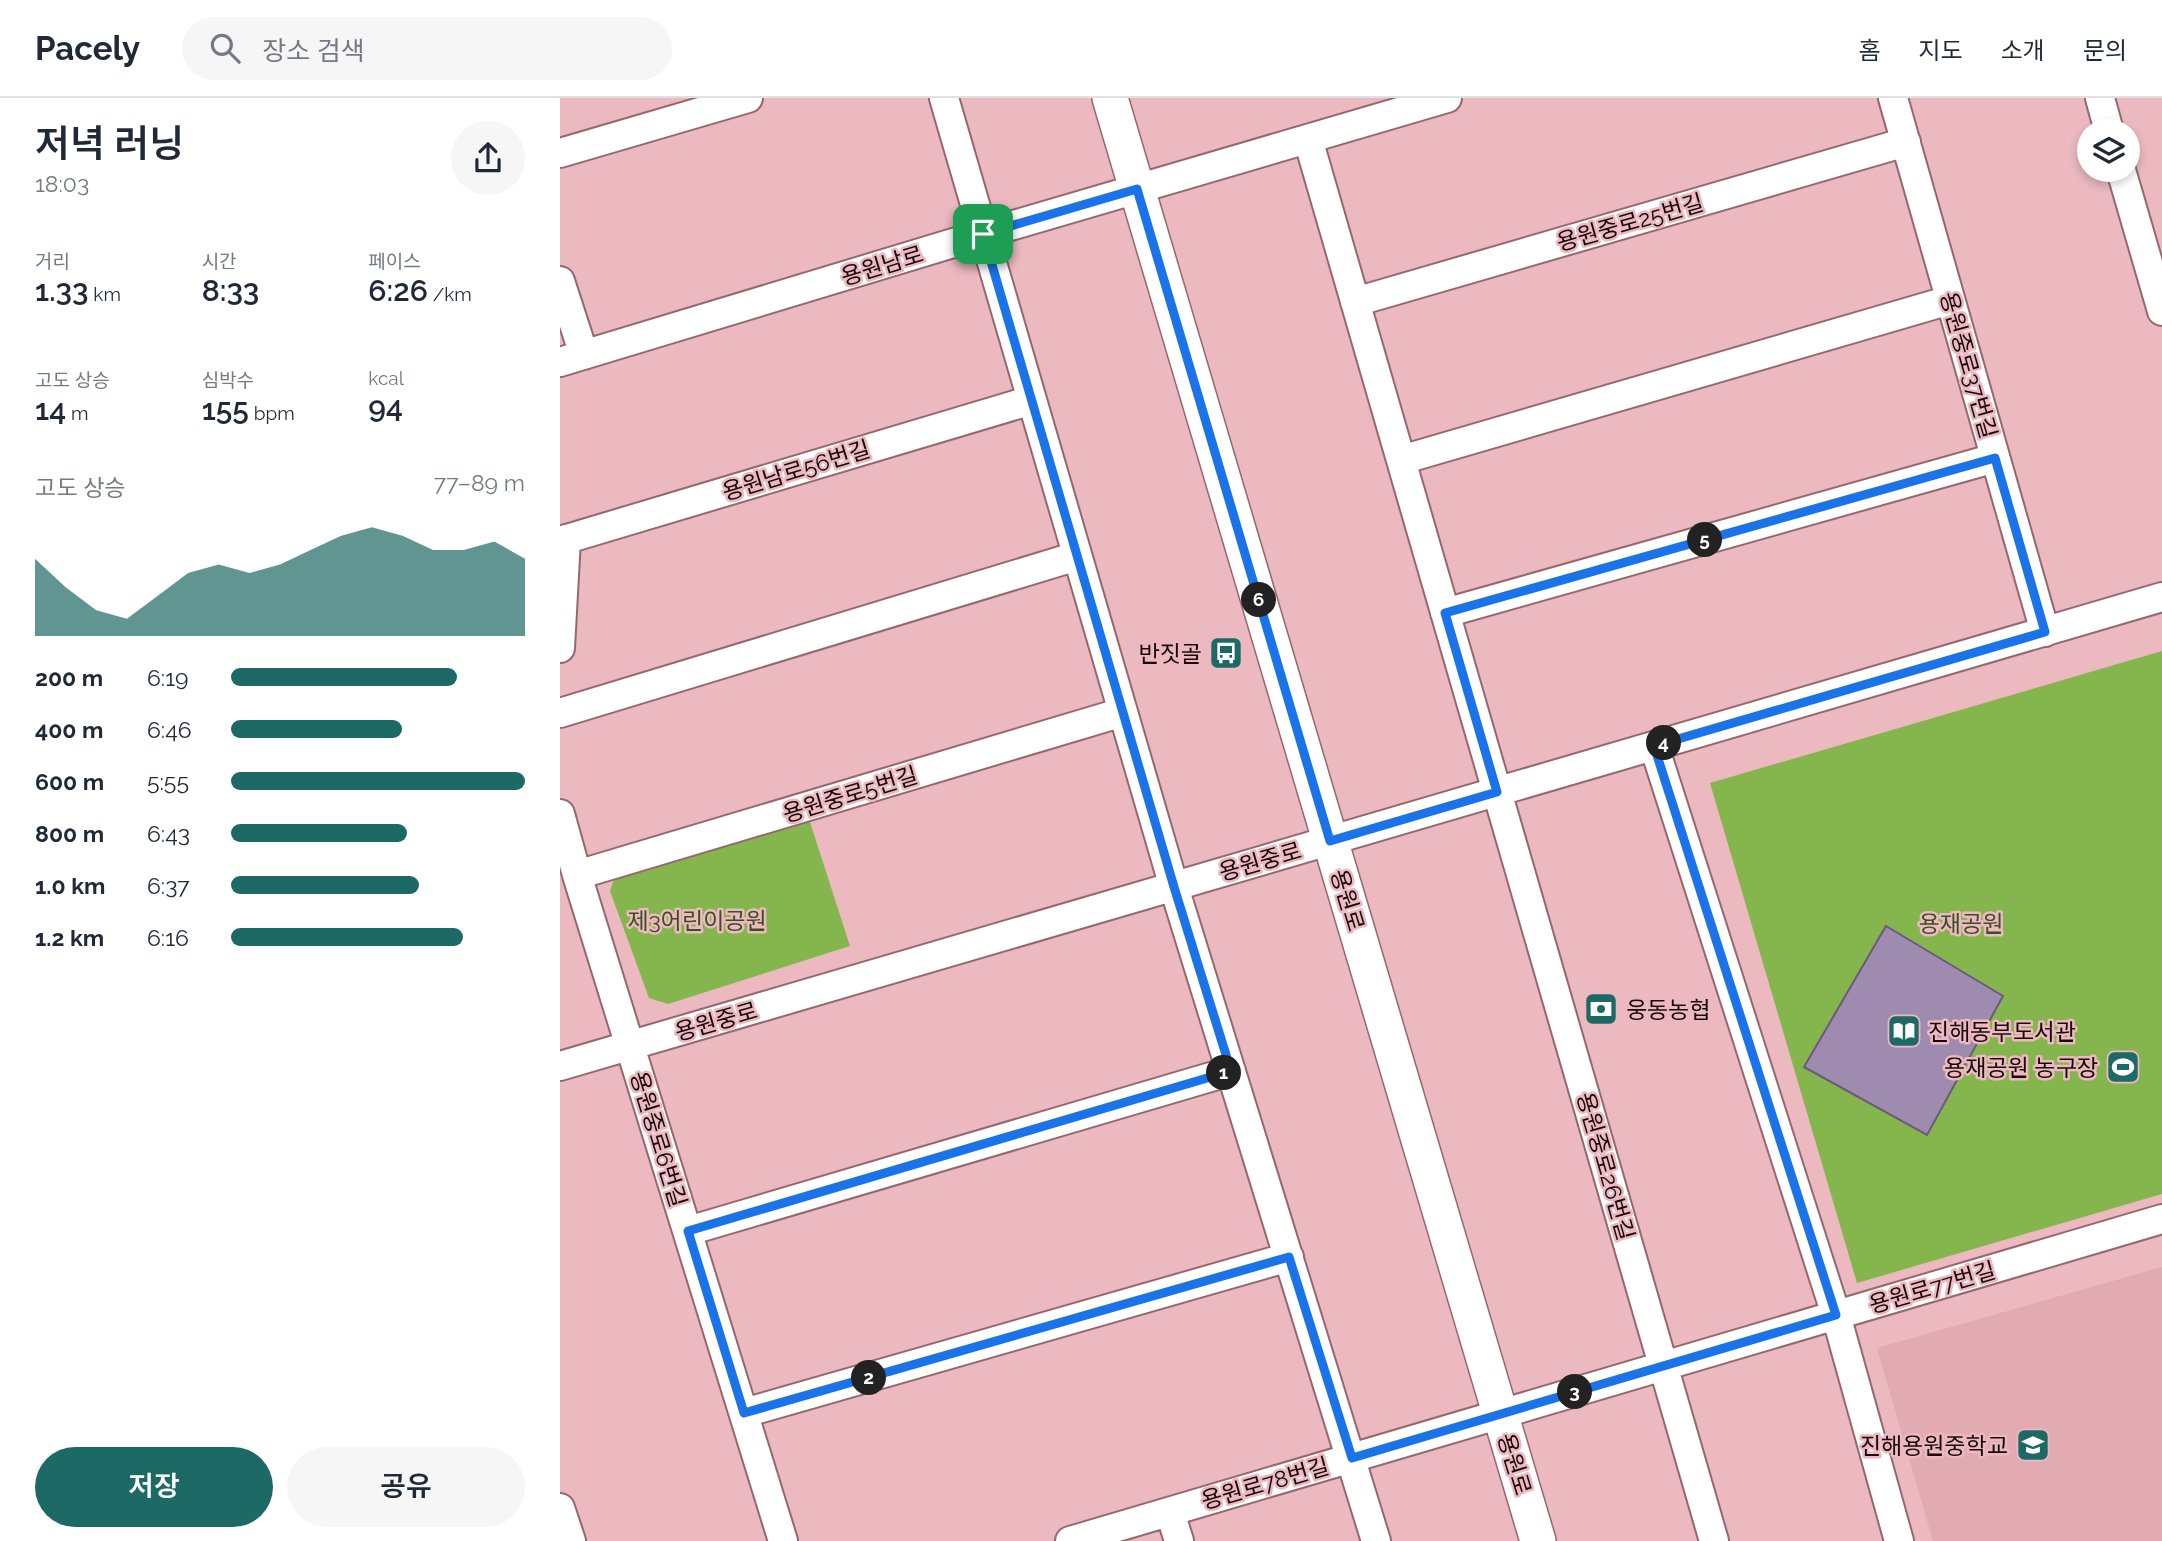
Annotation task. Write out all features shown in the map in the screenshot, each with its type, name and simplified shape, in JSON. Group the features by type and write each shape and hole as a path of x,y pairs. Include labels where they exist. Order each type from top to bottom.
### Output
{"main road":[{"name":"용원로","path":"1110,98 1538,1541"}],"street":[{"path":"560,153 748,98"},
{"path":"944,98 1174,887 1376,1541"},
{"name":"용원남로","path":"572,359 983,234 1447,98"},
{"name":"용원중로37번길","path":"1893,98 2045,632"},
{"path":"2100,98 2106,119"},
{"path":"1308,139 1497,792"},
{"name":"용원중로25번길","path":"1355,302 1906,142"},
{"path":"2124,182 2162,311"},
{"path":"560,281 572,359"},
{"path":"1401,460 1950,300"},
{"name":"용원남로56번길","path":"563,540 1031,400"},
{"path":"1445,613 1995,458"},
{"path":"560,649 563,540"},
{"path":"560,713 1077,556"},
{"name":"용원중로","path":"560,1066 2162,597"},
{"name":"용원중로5번길","path":"577,875 1123,712"},
{"path":"1654,746 1836,1315 1899,1541"},
{"name":"용원중로26번길","path":"1497,792 1714,1541"},
{"path":"560,814 631,1046"},
{"name":"용원중로6번길","path":"631,1046 783,1541"},
{"name":"용원중로6번길","path":"688,1231 1231,1071"},
{"name":"용원로77번길","path":"1501,1414 2162,1219"},
{"path":"744,1413 1289,1257"},
{"name":"용원로78번길","path":"1070,1541 1501,1414"},
{"path":"560,1508 571,1541"},
{"path":"1170,1511 1179,1541"}],"shaded area":[{"name":"진해용원중학교","path":"2162,1267 2162,1541 1933,1541 1877,1348"}],"green space":[{"name":"용재공원","path":"2162,651 2162,1194 1857,1283 1710,783"},
{"name":"제3어린이공원","path":"808,816 850,946 668,1004 649,998 610,891 617,869"}],"building":[{"name":"진해동부도서관","path":"1886,926 2003,996 1927,1135 1804,1067"}],"place":[{"name":"반짓골","path":"1226,653"},
{"name":"웅동농협","path":"1601,1009"},
{"name":"진해동부도서관","path":"1904,1031"},
{"name":"용재공원 농구장","path":"2123,1067"},
{"name":"진해용원중학교","path":"2033,1445"}],"route":[{"path":"1137,189 1330,841 1497,792 1445,613 1995,458 2045,632 1654,746 1836,1315 1352,1458 1289,1257 744,1413 688,1231 1231,1071 1174,887 983,234 1137,189"}]}
